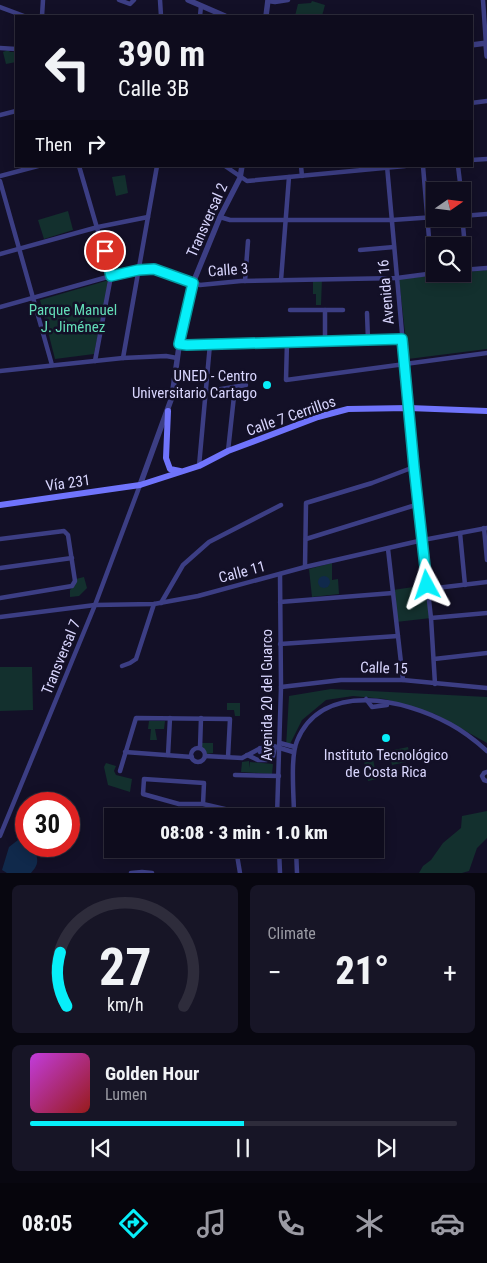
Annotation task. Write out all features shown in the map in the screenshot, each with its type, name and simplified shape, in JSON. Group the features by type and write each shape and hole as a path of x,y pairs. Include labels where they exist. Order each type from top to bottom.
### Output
{"main road":[{"name":"Calle 7 Cerrillos","path":"140,485 199,466 228,451 318,417 348,409 409,408 487,411"},
{"path":"168,411 166,462 170,469 182,472"},
{"name":"Vía 231","path":"0,505 140,485"}],"street":[{"path":"42,0 42,15"},
{"path":"119,0 133,2"},
{"path":"160,0 161,15"},
{"path":"190,0 223,15"},
{"path":"268,6 288,0"},
{"path":"483,0 487,56"},
{"path":"200,15 201,6"},
{"path":"0,7 21,15"},
{"path":"473,45 486,43"},
{"path":"0,48 15,49"},
{"path":"473,102 487,101"},
{"path":"0,115 15,111"},
{"path":"473,160 487,159"},
{"path":"0,176 34,167"},
{"path":"79,167 111,276 95,361"},
{"path":"124,358 157,167"},
{"path":"225,167 247,181 302,176 344,169 387,167"},
{"name":"Transversal 2","path":"140,485 172,397 179,344 193,283 220,217 240,178 242,167"},
{"path":"301,167 302,176"},
{"name":"Avenida 16","path":"387,167 436,684"},
{"path":"423,167 426,204"},
{"path":"458,167 460,182"},
{"path":"281,280 289,177"},
{"path":"0,181 52,365"},
{"path":"471,215 487,214"},
{"path":"0,254 98,227 148,217"},
{"path":"220,217 230,220 392,220 426,217"},
{"path":"245,281 248,241"},
{"path":"360,250 394,247"},
{"path":"471,269 487,268"},
{"name":"Calle 3","path":"0,307 138,270 154,269 200,284 245,281 397,278 426,275"},
{"path":"290,310 343,310"},
{"path":"325,310 326,341"},
{"path":"367,313 368,340"},
{"path":"179,344 402,339"},
{"path":"287,342 286,380 487,353"},
{"path":"199,466 210,344"},
{"path":"0,371 124,358 166,356 177,358"},
{"path":"172,397 246,386"},
{"path":"228,451 235,387"},
{"path":"305,567 306,502 372,483 414,467"},
{"name":"Transversal 7","path":"0,836 95,605 140,485"},
{"path":"306,539 418,504"},
{"path":"161,603 183,565 209,542 281,506"},
{"path":"486,528 487,560"},
{"name":"Calle 11","path":"0,617 95,605 161,603 198,596 305,567 423,540 486,528"},
{"path":"0,539 64,531 72,558 75,581 72,586 0,598"},
{"path":"460,533 465,585"},
{"path":"388,549 403,680"},
{"path":"0,568 72,558"},
{"name":"Avenida 20 del Guarco","path":"277,808 281,687 280,574"},
{"path":"428,589 487,582"},
{"path":"280,602 393,593"},
{"path":"122,666 130,664 136,659 154,604"},
{"path":"431,618 487,613"},
{"path":"280,644 398,636"},
{"path":"434,659 487,653"},
{"name":"Calle 15","path":"281,687 341,680 403,680 487,688"},
{"path":"294,808 294,750 303,729 314,716 328,706 366,699 372,707 392,704 418,710 452,724 486,750"},
{"path":"120,771 136,718 230,719 228,757"},
{"path":"168,755 170,718"},
{"path":"201,718 200,748 205,756"},
{"path":"205,756 242,758 270,745 294,750"},
{"path":"262,754 273,756 278,746"},
{"path":"192,757 194,750 200,748"},
{"path":"260,748 267,760"},
{"path":"125,752 192,757 196,762 200,762 205,756"},
{"path":"247,755 258,760 279,763"},
{"path":"487,772 482,776 487,781"},
{"path":"235,775 279,776"},
{"path":"202,804 204,783 144,778 143,794 179,804 202,804 220,808"},
{"path":"238,858 240,873"},
{"path":"279,858 280,873"},
{"path":"296,858 297,873"},
{"path":"131,873 152,873"}],"green space":[{"path":"312,1 325,5 322,15 295,15 298,4 311,3"},
{"path":"8,50 15,52 15,62 6,64 3,52"},
{"path":"125,175 128,193 116,196 112,177"},
{"path":"68,211 73,230 44,239 38,220"},
{"path":"487,270 487,349 408,359 399,279 426,276 426,282 471,282 471,272"},
{"path":"322,279 321,305 316,305 316,294 313,294 313,280"},
{"name":"Parque Manuel J. Jiménez","path":"109,280 94,354 55,359 40,300"},
{"path":"332,563 332,580 338,579 339,594 312,597 309,569"},
{"path":"84,577 87,588 79,596 70,597 70,590 75,585 76,579"},
{"path":"427,585 431,618 396,622 393,590"},
{"path":"0,667 32,667 33,710 0,711"},
{"path":"331,689 487,697 487,743 435,714 385,699 353,696 326,700 302,720 290,744 286,747 289,696"},
{"path":"227,703 240,703 240,716 235,716 234,710 227,710"},
{"path":"149,721 165,721 164,729 155,729 157,740 150,740 151,729 148,729"},
{"path":"202,743 213,743 213,753 205,754"},
{"path":"408,747 411,761 392,765 389,751"},
{"path":"373,759 377,779 368,781 364,761"},
{"path":"249,761 250,768 250,762 273,764 272,774 241,772 242,762"},
{"path":"106,763 116,766 114,771 116,775 132,779 130,792 108,785 104,767"},
{"path":"487,811 487,838 477,848 469,871 462,873 419,873 443,843 461,828 462,816"}],"water":[{"path":"322,576 326,576 330,582 326,588 322,588 318,584 318,580"},
{"path":"15,842 15,857 37,857 36,866 31,873 7,873 2,870 9,847"}],"place":[{"name":"UNED - Centro Universitario Cartago","path":"267,385"},
{"name":"Instituto Tecnológico de Costa Rica","path":"386,738"}],"route":[{"path":"105,251 111,276 138,270 154,269 193,283 179,344 402,339 427,585"}]}
